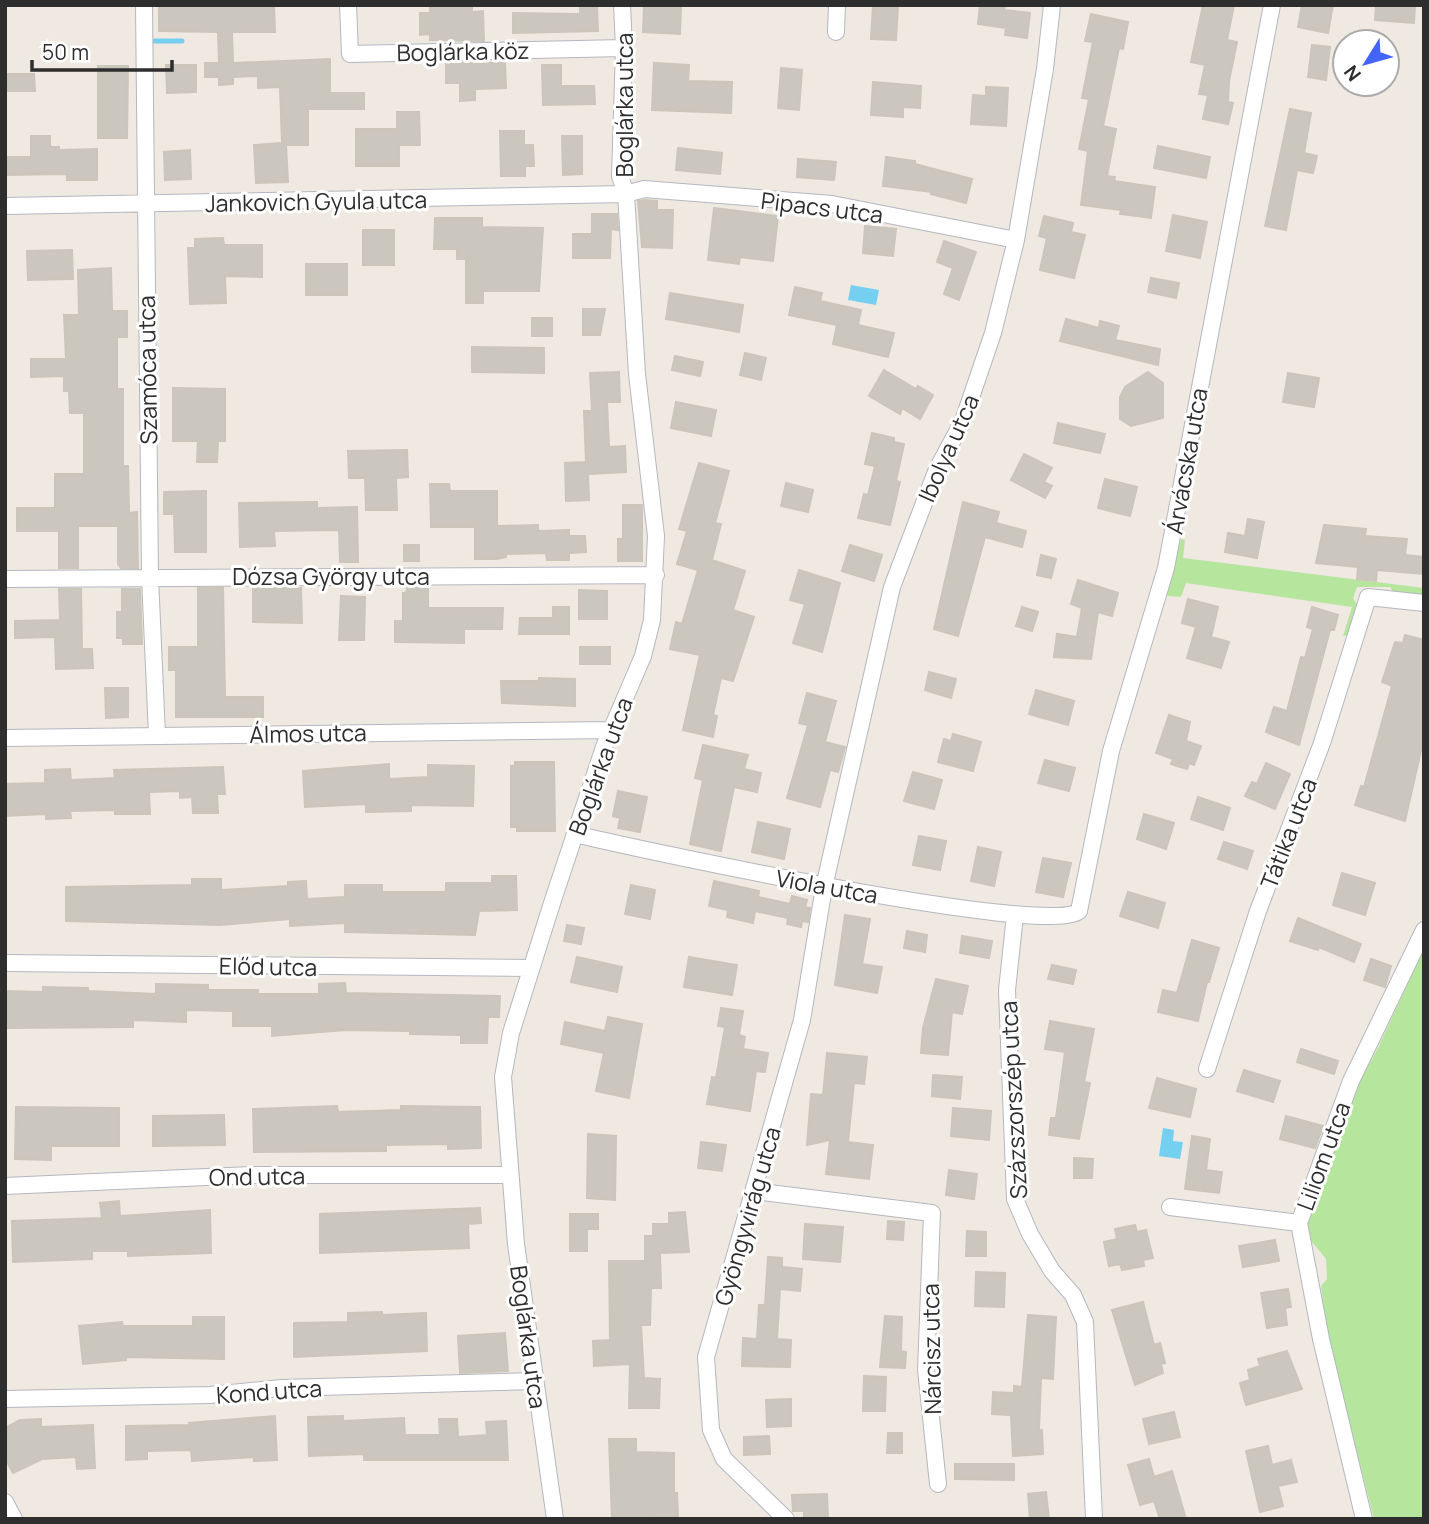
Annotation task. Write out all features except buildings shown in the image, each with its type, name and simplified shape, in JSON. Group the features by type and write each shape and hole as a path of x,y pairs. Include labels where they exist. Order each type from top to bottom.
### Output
{"street":[{"name":"Szamóca utca","path":"144,5 150,577 156,735"},
{"name":"Boglárka köz","path":"348,5 350,54 624,48"},
{"name":"Boglárka utca","path":"555,1519 533,1381 508,1175 504,1060 575,834 610,730 643,656 652,620 656,536 637,374 626,194 620,176 624,48 622,5"},
{"path":"836,32 837,5"},
{"name":"Ibolya utca","path":"824,887 892,587 937,469 963,421 993,333 1016,240 1045,69 1052,5"},
{"name":"Árvácska utca","path":"1079,911 1111,751 1166,568 1272,5"},
{"name":"Pipacs utca","path":"626,194 644,189 832,204 1016,240"},
{"name":"Jankovich Gyula utca","path":"5,206 145,206 626,194"},
{"name":"Dózsa György utca","path":"5,579 656,575"},
{"name":"Tátika utca","path":"1207,1069 1258,911 1322,743 1368,597 1424,603"},
{"name":"Álmos utca","path":"5,738 610,730"},
{"name":"Viola utca","path":"575,834 824,887 1015,915 1064,918 1079,911"},
{"name":"Gyöngyvirág utca","path":"786,1519 724,1459 711,1430 706,1357 802,1020 824,887"},
{"name":"Százszorszép utca","path":"1015,915 1007,990 1015,1199 1030,1234 1052,1271 1073,1294 1085,1322 1094,1519"},
{"name":"Liliom utca","path":"1364,1519 1321,1339 1299,1223 1350,1081 1424,930"},
{"name":"Előd utca","path":"5,963 531,968"},
{"name":"Ond utca","path":"5,1186 251,1175 508,1175"},
{"name":"Nárcisz utca","path":"754,1191 932,1213 926,1370 937,1484"},
{"path":"1170,1207 1299,1223"},
{"name":"Kond utca","path":"5,1399 210,1395 282,1388 533,1381"},
{"path":"5,1502 14,1519"}],"green space":[{"path":"1181,539 1185,540 1183,558 1424,588 1424,596 1393,592 1390,587 1357,587 1353,598 1358,606 1347,635 1343,636 1352,607 1186,583 1181,597 1168,596 1166,593"},
{"path":"1424,948 1424,1519 1374,1519 1328,1338 1321,1286 1327,1279 1326,1259 1308,1237 1306,1223 1356,1088 1378,1048"}],"water":[{"path":"851,285 879,290 876,305 848,300"},
{"path":"1163,1128 1174,1130 1173,1141 1183,1142 1180,1159 1159,1156"}],"waterway":[{"path":"155,41 182,41"}]}
